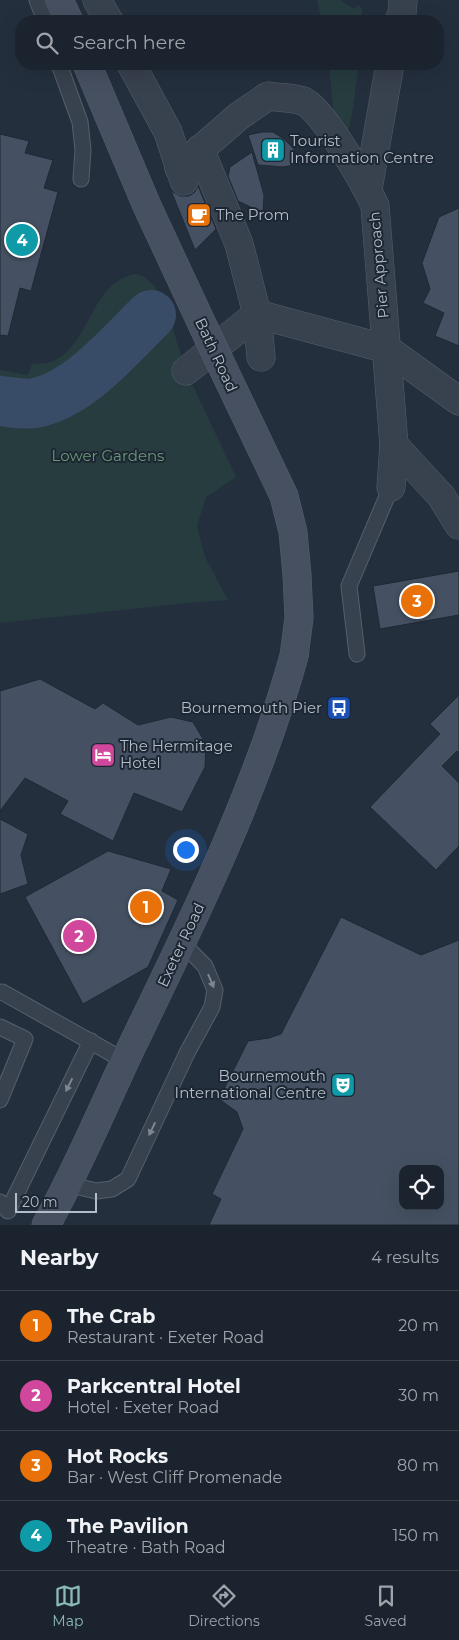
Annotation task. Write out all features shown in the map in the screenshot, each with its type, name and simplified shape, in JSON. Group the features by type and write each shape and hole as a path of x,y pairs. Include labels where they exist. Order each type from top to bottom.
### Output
{"main road":[{"path":"59,0 66,15"},
{"name":"Bath Road","path":"90,70 147,206 208,339 284,496 293,532 297,575 299,618 294,656"},
{"name":"Exeter Road","path":"46,1225 219,862 256,772 280,706 294,656"}],"street":[{"path":"97,0 106,15"},
{"path":"401,15 403,0"},
{"path":"135,70 168,132 181,174 200,149 239,116 268,96 304,101 320,115 368,189"},
{"name":"Pier Approach","path":"389,70 368,189 375,206 387,349 394,445 391,486"},
{"path":"200,149 239,244 257,314 261,357"},
{"path":"257,314 303,328 387,349 459,401"},
{"path":"186,370 257,314"},
{"path":"394,445 441,496 459,525"}],"lane":[{"path":"37,0 43,15"},
{"path":"61,70 80,122 83,150 81,179"},
{"path":"357,654 349,586 391,486"},
{"path":"67,1184 96,1190 112,1190 128,1179 187,1053 212,1007 214,990 205,966 182,943"},
{"path":"2,992 125,1061"},
{"path":"0,1027 25,1039 0,1100"},
{"path":"0,1202 8,1210 91,1041"}],"green space":[{"path":"317,0 340,0 354,9 358,5 362,9 362,15 321,15"},
{"path":"330,70 358,70 347,136 335,130"},
{"name":"Lower Gardens","path":"136,274 143,276 155,286 171,323 186,371 236,477 206,497 197,526 205,557 228,600 0,623 0,370 28,375 32,364 49,363 64,354 75,343 99,301 109,289 121,279"}],"building":[{"name":"Tourist Information Centre","path":"273,132 284,139 293,148 301,164 283,167 258,165 248,135"},
{"path":"0,134 29,141 25,153 53,160 44,188 58,192 31,291 20,288 8,336 0,335"},
{"path":"252,152 264,195 263,213 238,201 228,176 230,167"},
{"name":"The Prom","path":"168,183 173,192 181,196 189,196 195,192 198,186 216,229 195,250"},
{"path":"459,208 459,346 435,336 444,313 423,303 430,289 422,263 439,217"},
{"path":"459,571 459,615 380,629 373,586"},
{"name":"The Hermitage Hotel","path":"40,679 95,709 103,703 138,725 171,717 193,722 206,744 205,767 182,812 134,793 113,841 60,814 68,801 25,778 0,811 0,691"},
{"path":"459,695 459,753 457,751 442,766 459,783 459,846 436,870 370,807 440,734 430,724"},
{"path":"0,819 28,834 21,855 28,884 0,894"},
{"path":"108,851 171,869 162,891 178,900 148,967 83,1004 25,897"},
{"name":"Bournemouth International Centre","path":"341,917 421,955 459,940 459,1225 209,1225 221,1199 212,1194 243,1129 237,1112 219,1099 248,1041 281,1034"}],"waterway":[{"path":"0,401 22,404 35,403 52,398 68,390 98,367 151,315"}],"place":[{"name":"Tourist Information Centre","path":"273,150"},
{"name":"The Prom","path":"199,215"},
{"name":"The Pavilion","path":"22,240"},
{"name":"Hot Rocks","path":"417,601"},
{"name":"Bournemouth Pier","path":"339,708"},
{"name":"The Hermitage Hotel","path":"103,755"},
{"name":"The Crab","path":"146,907"},
{"name":"Parkcentral Hotel","path":"79,936"},
{"name":"Bournemouth International Centre","path":"343,1085"}]}
